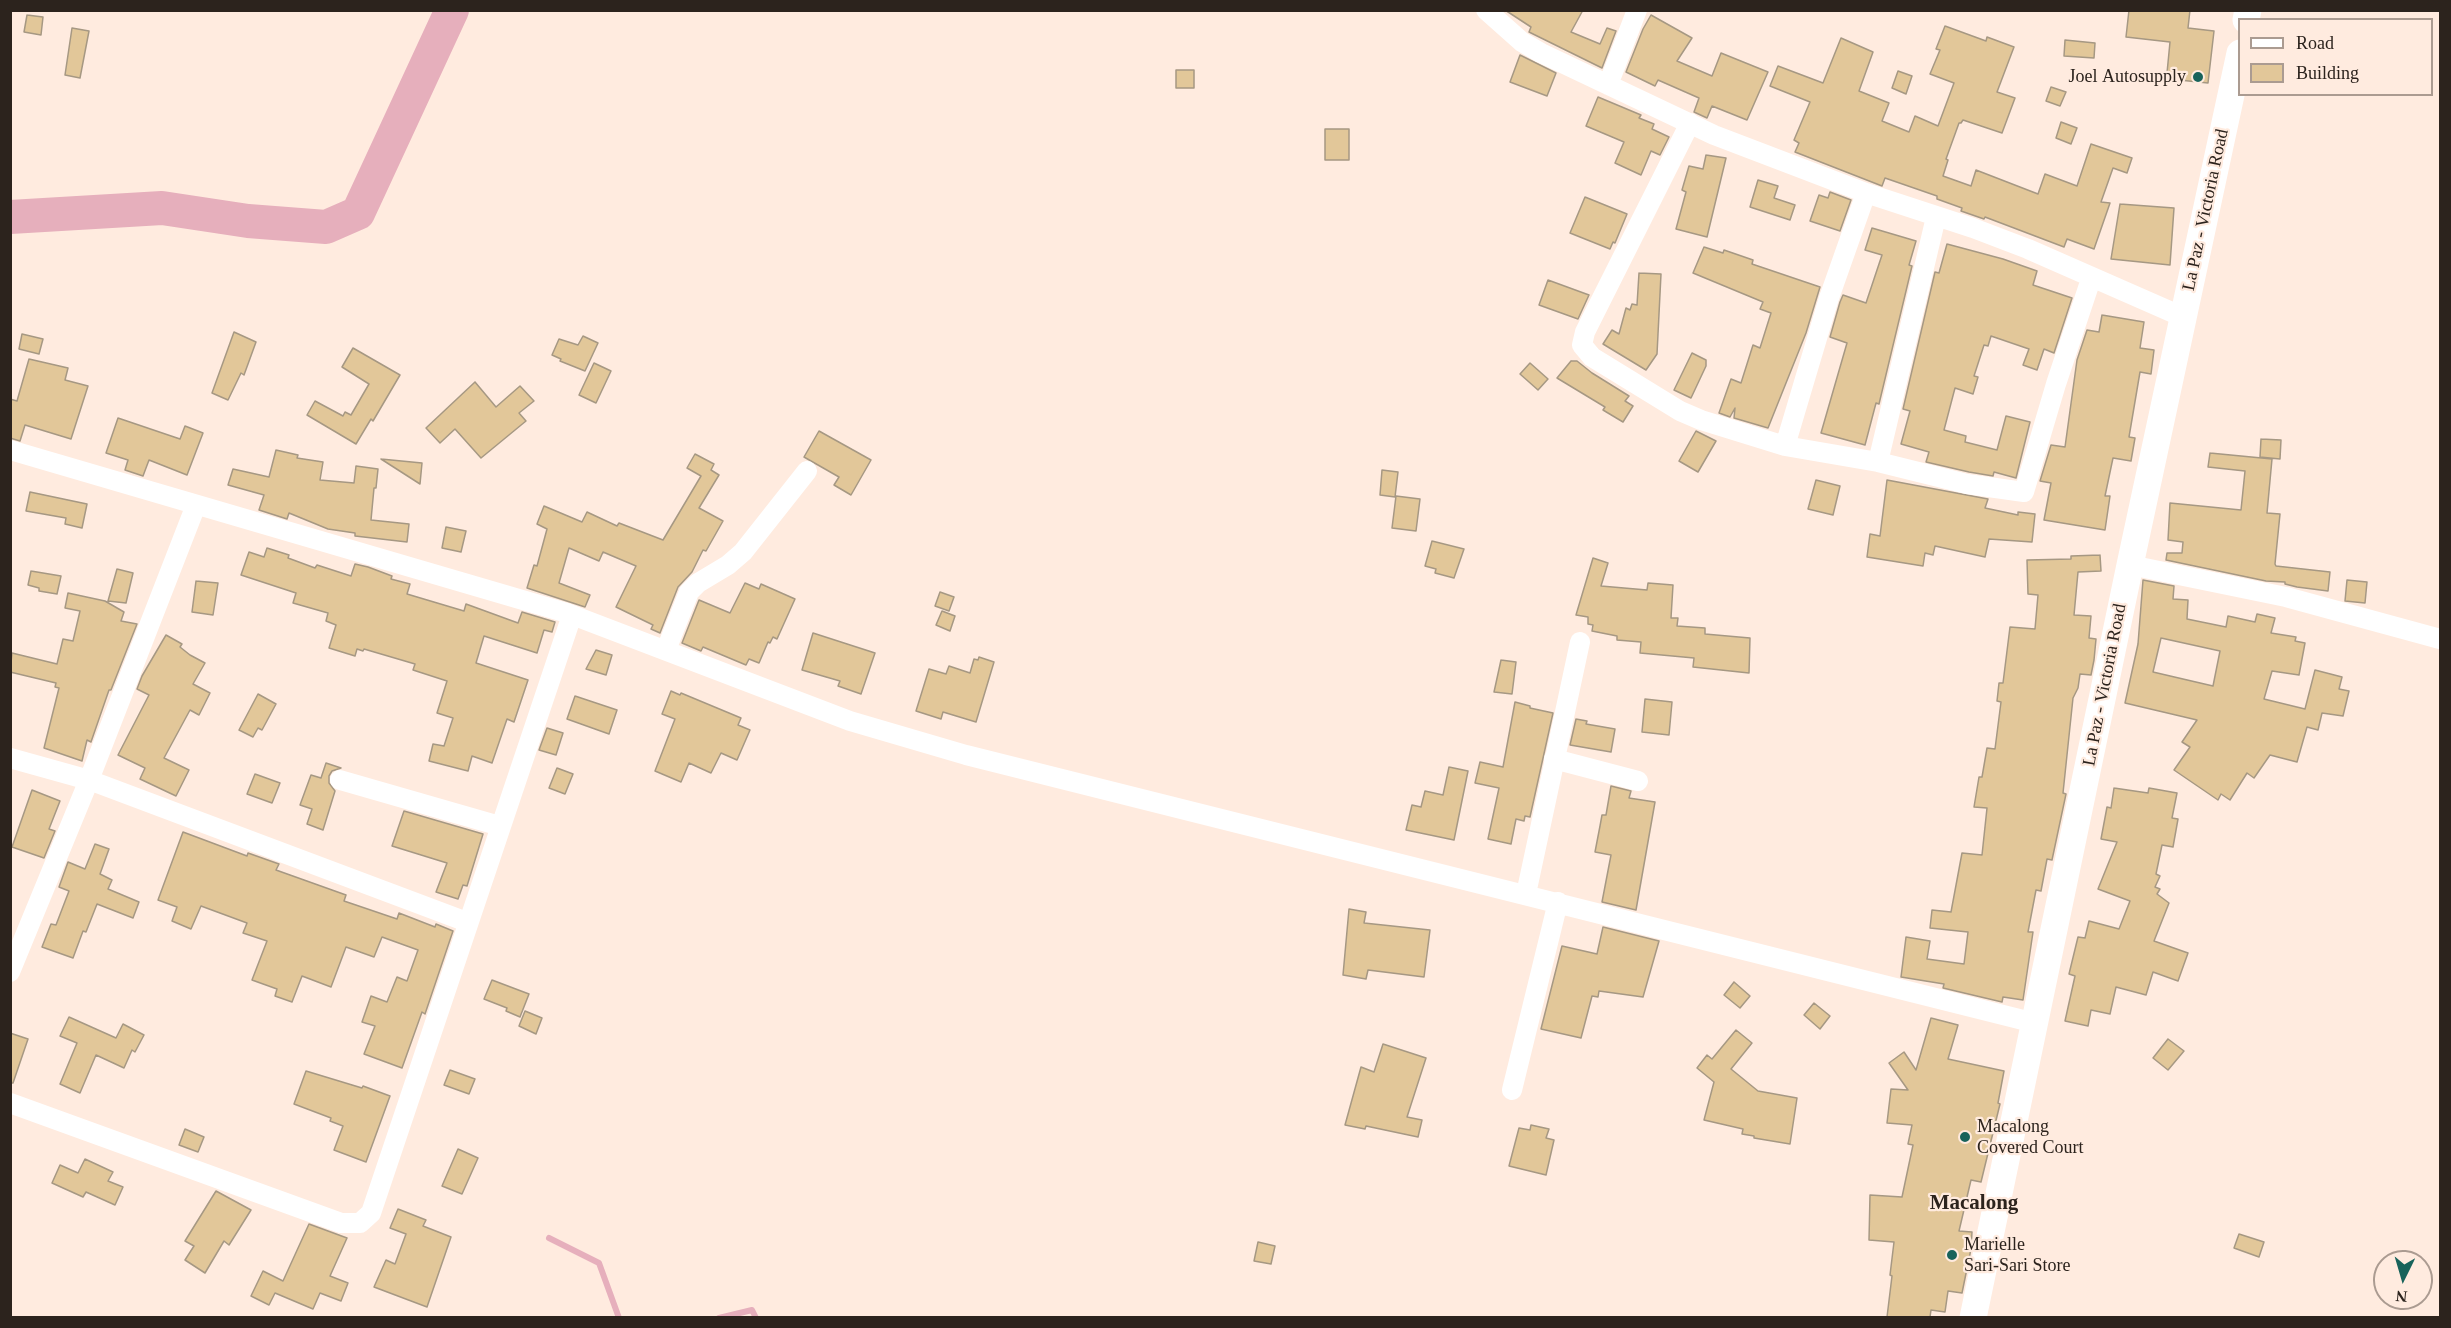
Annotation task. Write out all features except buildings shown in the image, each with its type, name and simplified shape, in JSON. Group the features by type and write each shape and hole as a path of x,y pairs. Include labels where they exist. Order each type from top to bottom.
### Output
{"main road":[{"name":"La Paz - Victoria Road","path":"1973,1317 2238,62"}],"street":[{"path":"1486,10 1522,42 1565,66 1690,123 1866,193 1973,228 2028,249 2183,318"},
{"path":"1608,85 1637,10"},
{"path":"1690,123 1585,332 1582,345 1592,357 1680,411 1701,420 1785,446 1878,462 1967,484 2024,492 2056,384 2091,279"},
{"path":"1785,446 1829,298 1866,193"},
{"path":"1878,462 1936,217"},
{"path":"10,450 572,615 850,721 966,755 2035,1023"},
{"path":"666,650 689,592 698,583 728,566 743,552 807,471"},
{"path":"10,972 89,780 196,505"},
{"path":"2130,565 2286,597 2440,639"},
{"path":"10,1103 341,1222 360,1224 371,1213 572,615"},
{"path":"1526,894 1580,642"},
{"path":"10,758 89,780 467,922"},
{"path":"1554,759 1638,781"},
{"path":"340,780 500,826"},
{"path":"1512,1090 1558,903"}],"waterway":[{"path":"10,217 162,208 248,221 326,227 358,213 452,10"},
{"path":"549,1238 599,1263 619,1318"},
{"path":"719,1318 752,1310 756,1318"}],"place":[{"name":"Joel Autosupply","path":"2198,77"},
{"name":"Macalong Covered Court","path":"1965,1137"},
{"name":"Marielle Sari-Sari Store","path":"1952,1255"}],"district":[{"name":"Macalong","path":"1974,1204"}]}
